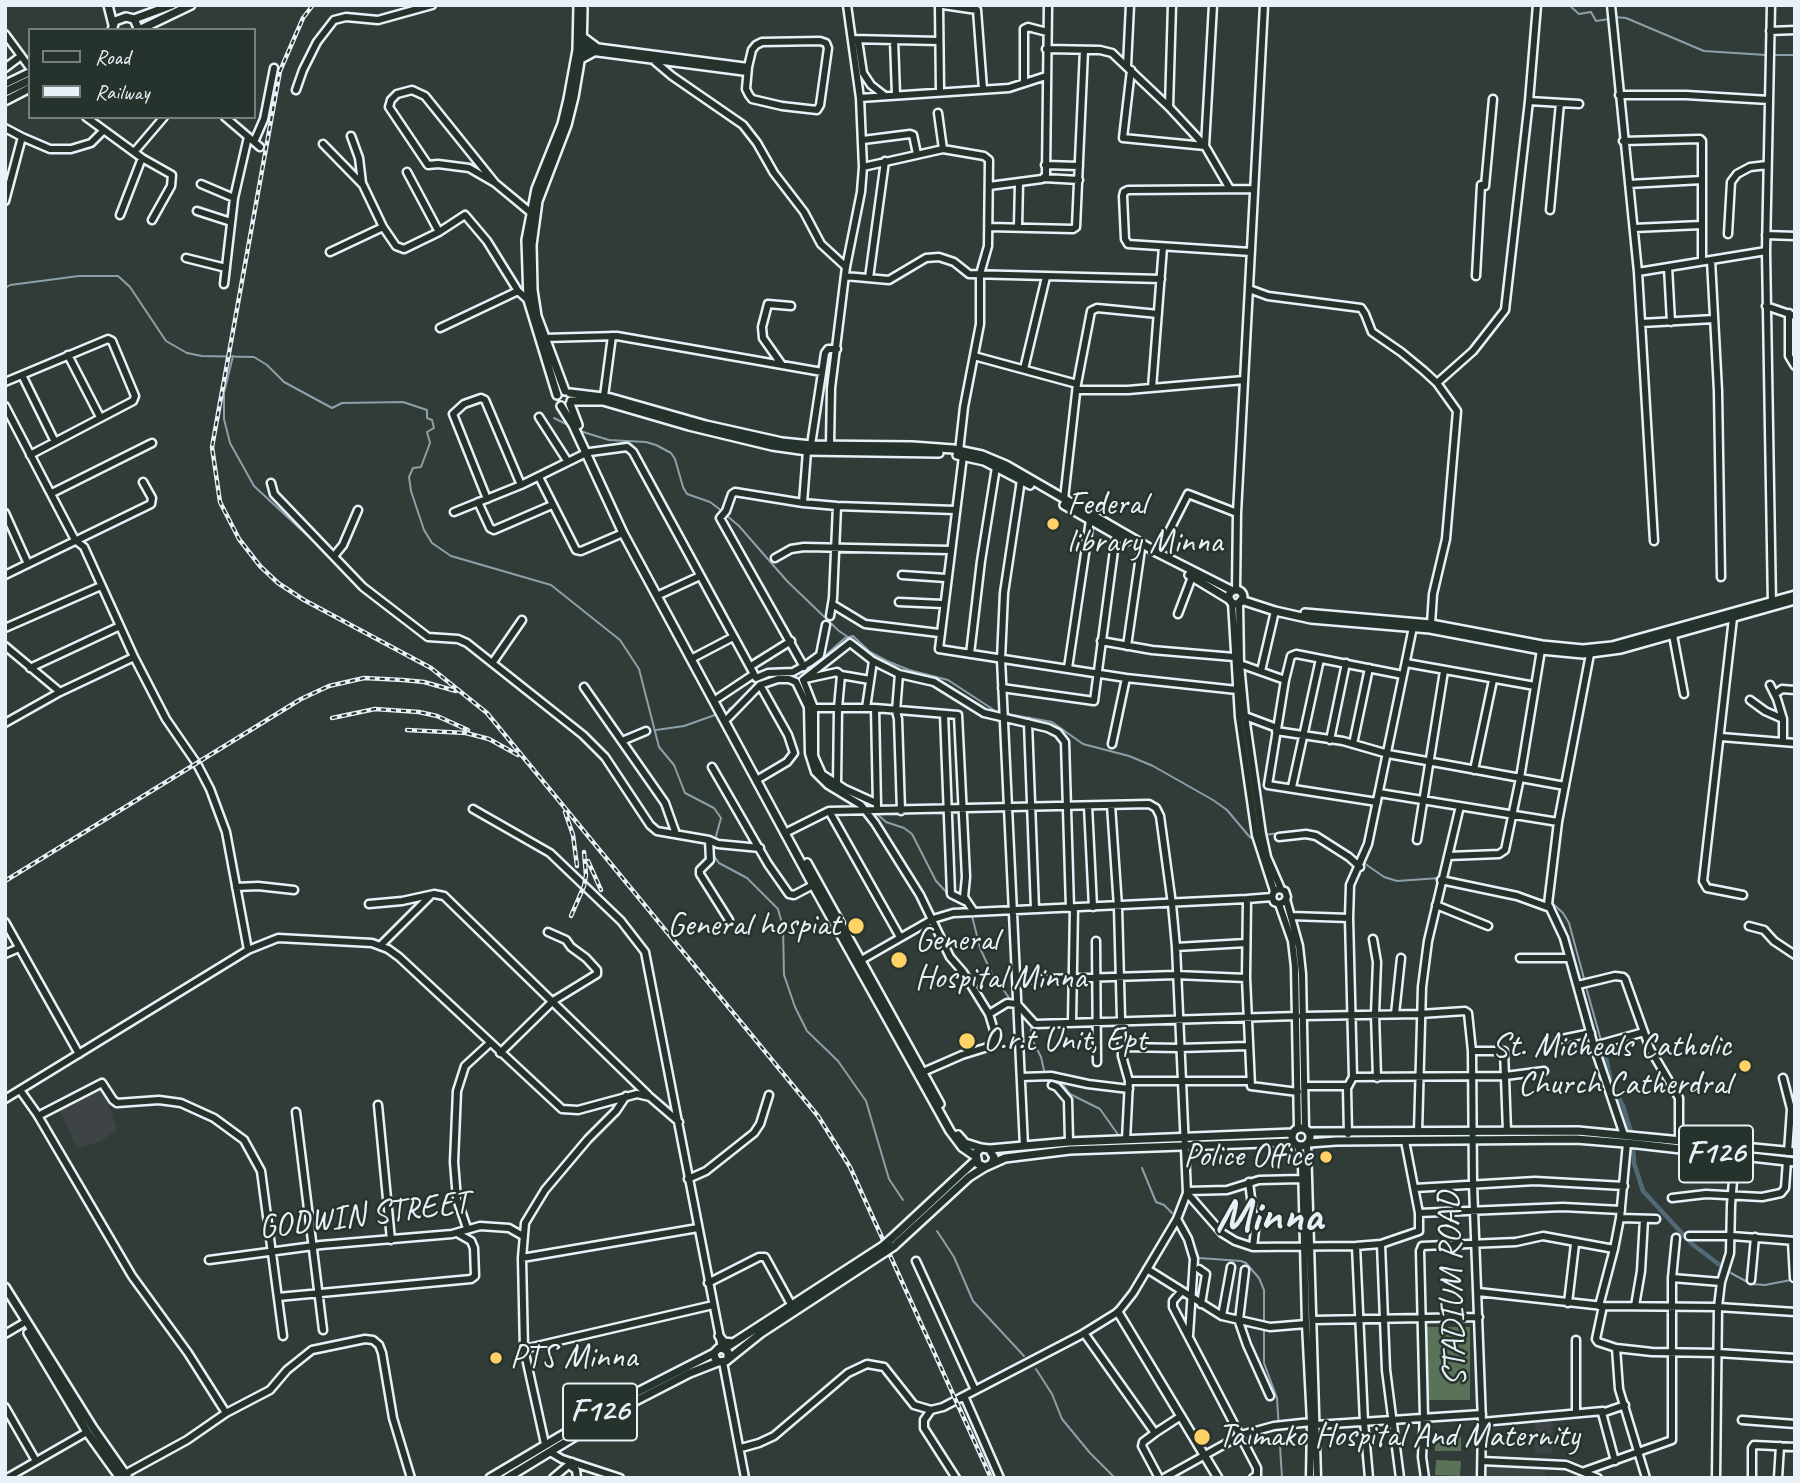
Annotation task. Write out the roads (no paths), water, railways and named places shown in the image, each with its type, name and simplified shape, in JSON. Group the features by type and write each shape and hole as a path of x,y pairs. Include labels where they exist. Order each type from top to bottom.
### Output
{"main road":[{"path":"108,5 122,17 134,19 172,5"},
{"path":"108,5 112,27"},
{"path":"143,28 191,5"},
{"path":"581,5 581,60 570,115 544,181 531,245 533,290 544,338 578,429 623,533 787,832 961,1139 985,1149 994,1157 989,1165 962,1147 950,1131 859,961 813,885 787,832 760,778 718,698 693,658 616,511 588,452"},
{"path":"112,27 122,17"},
{"path":"134,19 138,28"},
{"path":"580,46 594,49"},
{"path":"580,46 565,113 530,212 526,255 528,300 557,395 567,399 603,401 737,439 809,448 982,454 1006,465 1236,597 1296,612 1431,624 1542,645 1583,649 1612,646 1795,598"},
{"path":"581,60 594,49"},
{"path":"5,92 28,81"},
{"path":"5,100 28,89"},
{"path":"567,399 604,396 738,433 809,448 830,445 912,446 961,453 1021,480 1192,577 1275,611 1311,619 1413,627 1541,650 1590,654 1673,635 1772,604"},
{"path":"1301,1130 1308,1144"},
{"path":"1295,1144 1301,1130"},
{"name":"F126","path":"507,1478 649,1394 723,1361 884,1249 969,1177 989,1165 1034,1153 1301,1130 1348,1134 1507,1130 1695,1142 1791,1152"},
{"name":"F126","path":"892,1242 985,1149 1126,1140 1308,1144 1630,1139 1695,1151 1791,1161"},
{"path":"1695,1142 1695,1151"},
{"name":"F126","path":"490,1478 618,1402 734,1343 884,1249"},
{"path":"5,1287 123,1477"},
{"path":"5,1297 87,1432 123,1477"},
{"path":"1118,1312 1218,1478"},
{"path":"719,1336 724,1342 734,1343"},
{"path":"720,1350 728,1352 723,1361 715,1358 720,1350"}],"street":[{"path":"296,90 317,42 334,20 346,17 378,20 432,5"},
{"path":"847,5 863,73 871,85 885,96"},
{"path":"940,92 941,5 977,10 983,89"},
{"path":"1044,178 1048,5"},
{"path":"1130,5 1129,68 1123,138 1205,146"},
{"path":"1169,107 1172,5"},
{"path":"1205,146 1213,5"},
{"path":"1264,5 1237,513 1234,657 1261,844 1276,892 1274,902 1279,904 1292,941 1301,1016 1298,1092 1301,1130"},
{"path":"1437,383 1473,351 1505,310 1530,101 1537,5"},
{"path":"1611,5 1638,272 1654,541"},
{"path":"1771,5 1766,306 1772,604"},
{"path":"1024,83 1024,30 1028,27 1047,32"},
{"path":"1770,31 1795,30"},
{"path":"5,34 28,67"},
{"path":"855,40 939,40"},
{"path":"830,445 831,396 846,267 861,192 863,167 855,40"},
{"path":"894,40 896,95"},
{"path":"820,41 826,43 828,48 817,110 752,99 746,89 747,69 752,50 762,42 820,41"},
{"path":"580,46 652,59 747,69"},
{"path":"594,49 747,69"},
{"path":"1046,49 1106,51 1129,68 1205,146 1230,189"},
{"path":"989,227 1073,229 1077,223 1084,50"},
{"path":"5,68 21,56"},
{"path":"652,59 743,125 774,173 804,212 821,244 846,267"},
{"path":"224,284 234,198 264,119 274,68"},
{"path":"5,84 28,71"},
{"path":"860,98 1009,88 1046,76"},
{"path":"495,183 425,96 412,90 397,94 391,100 389,107 428,165 438,163 469,168 495,183 530,212"},
{"path":"1619,95 1769,100"},
{"path":"1476,276 1493,99"},
{"path":"1530,101 1579,104"},
{"path":"1550,210 1560,103"},
{"path":"938,113 943,149"},
{"path":"88,119 135,150 142,158 172,175 171,186 152,220"},
{"path":"135,150 162,119"},
{"path":"227,119 254,142"},
{"path":"5,128 50,149 71,149 91,143 103,131"},
{"path":"863,140 910,134 913,135 917,154"},
{"path":"351,136 359,158 363,185 383,227 396,246 400,248 439,232 466,215 502,262 518,290 528,300"},
{"path":"5,201 22,137"},
{"path":"1623,141 1700,139 1702,261"},
{"path":"323,144 363,185"},
{"path":"863,167 943,149 987,157 988,246 980,274 980,324 964,407 939,649 1126,678 1237,690"},
{"path":"120,215 142,158"},
{"path":"869,278 885,162"},
{"path":"1045,164 1079,166"},
{"path":"1728,234 1731,182 1737,174 1750,167 1767,165"},
{"path":"407,172 439,232"},
{"path":"989,186 1044,178 1079,180"},
{"path":"1629,184 1702,180"},
{"path":"1018,227 1020,183"},
{"path":"201,184 234,198"},
{"path":"1251,252 1126,243 1125,192 1254,189"},
{"path":"197,211 231,222"},
{"path":"1634,228 1701,225"},
{"path":"330,252 383,227"},
{"path":"1766,235 1795,236"},
{"path":"1152,388 1163,247"},
{"path":"1638,272 1766,251"},
{"path":"845,276 894,279 926,258 933,257 948,259 969,274 1161,279"},
{"path":"186,258 226,268"},
{"path":"1711,260 1718,391 1721,577"},
{"path":"1668,267 1671,322"},
{"path":"1024,369 1046,277"},
{"path":"1249,289 1286,299 1358,307 1365,314 1372,332 1401,352 1437,383 1458,415 1446,539 1433,594 1431,624"},
{"path":"440,328 518,290"},
{"path":"782,365 763,338 762,327 768,304 791,306"},
{"path":"1766,306 1792,314 1789,356 1795,366"},
{"path":"1064,499 1077,387 1093,308 1158,314"},
{"path":"1641,323 1714,319"},
{"path":"604,396 612,336"},
{"path":"544,338 612,336 821,372"},
{"path":"5,382 108,339 112,341 135,396 133,401 54,440 30,455"},
{"path":"803,503 821,372 827,351 837,349"},
{"path":"68,355 100,417"},
{"path":"974,356 1077,387 1120,390 1244,380"},
{"path":"22,375 54,440"},
{"path":"487,499 453,414 464,404 481,398 485,400 520,485"},
{"path":"5,406 75,540 84,547 134,657 166,719 197,764 210,789 226,832 248,950"},
{"path":"540,417 568,462"},
{"path":"51,493 152,443"},
{"path":"454,512 538,477 588,452 627,447 631,449 756,678 768,673 793,671 804,667 820,655 826,625"},
{"path":"970,654 996,467"},
{"path":"538,477 579,551 623,533"},
{"path":"1021,480 1004,593 1001,659 1024,1146"},
{"path":"5,575 151,503 152,498 143,482"},
{"path":"271,483 274,494 363,587 428,638 458,639 493,662 583,735 605,757 650,825 657,831 760,848"},
{"path":"804,667 723,514 732,494 736,492 838,506 955,510"},
{"path":"1158,553 1188,494 1237,513"},
{"path":"478,502 489,528 494,530 552,505"},
{"path":"830,616 838,506"},
{"path":"334,556 343,545 358,510"},
{"path":"5,513 28,564"},
{"path":"1068,668 1090,520"},
{"path":"1002,688 1091,702 1095,698 1096,673 1116,535"},
{"path":"775,558 796,548 950,550"},
{"path":"1127,646 1141,549"},
{"path":"902,575 946,579"},
{"path":"661,594 700,576"},
{"path":"1178,614 1192,577"},
{"path":"5,628 102,586"},
{"path":"1236,597 1245,716 1259,834"},
{"path":"900,602 943,604"},
{"path":"832,604 865,624 939,633"},
{"path":"1261,671 1275,611"},
{"path":"1733,618 1704,884 1707,888 1743,895"},
{"path":"493,662 522,620"},
{"path":"30,668 120,626"},
{"path":"1348,1134 1348,1086 1353,1077 1350,885 1364,856 1388,754 1413,627"},
{"path":"1673,635 1684,694"},
{"path":"693,658 733,637"},
{"path":"751,666 791,641"},
{"path":"1101,641 1234,657"},
{"path":"803,680 848,643 854,643 873,661 899,674 934,682 984,713 1048,728 1058,733 1065,742 1072,908 1072,1022"},
{"path":"5,646 60,692"},
{"path":"1448,856 1503,853 1514,814 1541,650"},
{"path":"1377,802 1268,784 1285,680 1294,654 1403,675"},
{"path":"1590,654 1558,822 1549,903 1569,958 1583,984 1591,1033 1599,1045 1630,1139 1620,1218 1596,1339 1616,1348 1795,1358"},
{"path":"5,723 60,692 134,657"},
{"path":"1292,787 1320,659"},
{"path":"866,708 873,661"},
{"path":"1330,740 1346,663"},
{"path":"1406,663 1535,686"},
{"path":"1240,664 1285,680"},
{"path":"1353,744 1369,668"},
{"path":"1417,840 1444,671"},
{"path":"803,680 837,672 870,680"},
{"path":"718,698 754,674"},
{"path":"899,674 896,711 901,811"},
{"path":"837,785 841,675"},
{"path":"1112,744 1126,678"},
{"path":"728,718 761,685 774,679 796,682 808,707 809,753 815,772 828,785 867,811 933,919 950,957 963,972 989,1014 996,1037 991,1046 923,1072"},
{"path":"803,680 814,708 814,756 822,774 877,809"},
{"path":"1474,770 1493,680"},
{"path":"760,778 787,762 794,753 788,735 761,685"},
{"path":"1770,685 1783,719 1783,742"},
{"path":"584,687 665,803 676,834"},
{"path":"1775,694 1782,689 1795,690"},
{"path":"1750,700 1783,719"},
{"path":"814,708 875,708 957,714 967,877 965,901"},
{"path":"875,708 877,809"},
{"path":"944,714 951,894 965,901 974,912"},
{"path":"1245,716 1276,729 1304,736 1565,786"},
{"path":"1028,723 1035,909"},
{"path":"622,741 646,731"},
{"path":"1721,737 1795,743"},
{"path":"712,767 768,864 789,894 794,895 813,885"},
{"path":"1379,793 1558,822"},
{"path":"787,832 829,811 1149,804 1156,808 1172,904 1187,1192 1177,1219 1118,1312 1084,1333 964,1396 931,1410 924,1420 924,1428 956,1478"},
{"path":"1111,805 1118,907 1122,1047 1129,1085 1126,1140"},
{"path":"1088,806 1093,908"},
{"path":"1418,1132 1420,1014 1428,941 1460,806"},
{"path":"473,809 550,853 621,921 643,946 679,1122 720,1350"},
{"path":"829,811 900,937"},
{"path":"1279,837 1306,834 1316,836 1360,865"},
{"path":"713,842 710,860 700,870 700,874 729,920"},
{"path":"1442,878 1549,903"},
{"path":"236,887 258,886 294,890"},
{"path":"859,961 933,919 953,913 1172,904 1247,899 1276,892 1286,893 1298,946 1304,1086 1301,1130"},
{"path":"369,904 402,901 433,894 444,896 679,1122"},
{"path":"381,945 423,900 433,894"},
{"path":"1247,899 1250,1081 1252,1087 1298,1092"},
{"path":"1279,904 1286,899"},
{"path":"1436,905 1488,926"},
{"path":"1291,916 1349,918"},
{"path":"5,922 79,1055"},
{"path":"1749,926 1764,930 1774,941 1795,954"},
{"path":"500,1053 553,1001 597,974 563,937 548,932"},
{"path":"5,1099 248,950 278,938 381,945 399,957 562,1109 578,1110 637,1094 650,1097"},
{"path":"1373,939 1377,962 1374,1014 1377,1078"},
{"path":"1096,941 1097,1062"},
{"path":"1175,947 1246,943"},
{"path":"5,954 19,948"},
{"path":"1395,1014 1401,958"},
{"path":"1520,958 1569,958"},
{"path":"1016,980 1176,975 1247,978"},
{"path":"1583,984 1615,976 1623,977 1656,1061 1679,1098 1679,1141"},
{"path":"989,1014 1005,1004 1017,1004 1034,1023 1420,1014"},
{"name":"STADIUM ROAD","path":"1420,1014 1467,1012 1472,1051 1473,1184 1482,1418 1481,1478"},
{"path":"1599,1045 1644,1032"},
{"path":"1558,1040 1591,1033"},
{"path":"467,1228 457,1199 454,1162 457,1091 465,1066 490,1043"},
{"path":"1122,1047 1248,1046"},
{"path":"1472,1051 1502,1050 1507,1130"},
{"path":"1353,1077 1505,1076 1544,1071"},
{"path":"1021,1077 1045,1076 1097,1086 1180,1081 1250,1081"},
{"path":"1783,1079 1792,1100 1791,1152"},
{"path":"38,1116 102,1083 117,1102 172,1101 214,1118 244,1140 258,1161 261,1171 283,1336"},
{"path":"1052,1085 1058,1087 1068,1100 1069,1142"},
{"path":"1304,1086 1348,1086"},
{"path":"20,1090 132,1276 173,1331 226,1413"},
{"path":"688,1179 706,1171 754,1133 760,1124 769,1095"},
{"path":"545,1444 524,1349 523,1236 530,1211 545,1190 588,1139 616,1111 626,1096"},
{"path":"378,1105 391,1240"},
{"path":"296,1112 323,1330"},
{"path":"1405,1141 1415,1188 1422,1246 1424,1478"},
{"path":"1295,1144 1301,1160 1313,1320 1314,1423 1311,1478"},
{"path":"1308,1144 1306,1324 1317,1478"},
{"path":"1716,1478 1718,1307 1732,1236 1731,1195 1735,1156"},
{"path":"1672,1198 1700,1194 1762,1197 1783,1191 1791,1161"},
{"path":"1187,1192 1216,1192 1249,1182 1302,1179"},
{"path":"1415,1188 1535,1181 1624,1186"},
{"path":"1249,1182 1255,1230 1253,1247"},
{"path":"1187,1192 1222,1233 1253,1247 1381,1244 1419,1231"},
{"path":"1419,1213 1563,1207 1621,1210"},
{"path":"1620,1218 1656,1219"},
{"path":"1177,1219 1188,1239 1194,1259 1189,1336"},
{"path":"1635,1306 1641,1270 1644,1219"},
{"name":"GODWIN STREET","path":"209,1260 457,1233 480,1226 502,1227 523,1236"},
{"path":"522,1258 698,1228"},
{"path":"278,1297 471,1279 475,1276 474,1248 469,1239 457,1233"},
{"path":"1422,1246 1516,1242 1543,1236 1614,1250"},
{"path":"1689,1236 1755,1237 1793,1241 1794,1278"},
{"path":"1752,1280 1755,1237"},
{"path":"1585,1471 1672,1440 1672,1278 1676,1238"},
{"path":"1381,1244 1386,1370 1400,1478"},
{"path":"1568,1303 1575,1244"},
{"path":"1356,1246 1369,1478"},
{"path":"708,1283 759,1257 765,1257 792,1306"},
{"path":"916,1261 975,1390"},
{"path":"1222,1316 1231,1267"},
{"path":"1147,1269 1222,1316 1270,1327 1306,1324"},
{"path":"1199,1269 1206,1274 1201,1304"},
{"path":"1245,1270 1239,1320 1270,1396"},
{"path":"1672,1278 1722,1279"},
{"path":"1181,1292 1173,1301 1173,1307 1258,1471 1253,1478"},
{"path":"1478,1292 1601,1306 1718,1307 1795,1312"},
{"path":"524,1349 713,1305"},
{"path":"1313,1320 1479,1317"},
{"path":"5,1334 22,1324"},
{"path":"1084,1333 1156,1433"},
{"path":"123,1477 187,1440 226,1413 271,1390 287,1370 312,1350 351,1341 373,1340 382,1353 393,1418 411,1478"},
{"path":"1576,1340 1576,1413"},
{"path":"1616,1348 1617,1376 1646,1478"},
{"path":"723,1361 745,1478"},
{"path":"741,1448 774,1436 848,1373 867,1364 884,1367 914,1405 931,1410"},
{"path":"964,1396 1000,1478"},
{"path":"1181,1416 1143,1442 1142,1446 1161,1478 1241,1435 1284,1424 1576,1413 1603,1411 1625,1405"},
{"path":"5,1407 36,1461"},
{"path":"1603,1411 1602,1416 1615,1461"},
{"path":"1742,1420 1795,1424"},
{"path":"7,1478 87,1432"},
{"path":"1752,1478 1752,1446 1795,1447"},
{"path":"1778,1478 1780,1446"},
{"path":"551,1452 571,1464 620,1478"},
{"path":"1482,1461 1566,1465 1598,1478"},
{"path":"553,1478 571,1464"},
{"path":"571,1464 575,1468 577,1478"},
{"path":"22,1470 27,1478"}],"waterway":[{"path":"1569,5 1579,14 1591,12 1596,21 1609,19"},
{"path":"1614,17 1626,18 1704,51 1766,55"},
{"path":"1772,55 1795,55"},
{"path":"5,288 10,285 79,276 118,276 130,287 166,341 187,353 202,356 254,357 267,365 284,382 332,408 342,403 403,402 427,410 427,418 432,420 434,428 427,432 430,443 421,467 413,468 409,477 424,530 432,543 451,556 551,585 620,640 639,669 659,747 674,765 685,793 714,808 721,818 715,840"},
{"path":"233,356 224,393 224,419 230,443 254,486 322,549"},
{"path":"554,418 572,427"},
{"path":"580,431 609,440 646,442 671,453 687,494 710,502 722,511"},
{"path":"726,515 787,581 848,637"},
{"path":"797,673 820,660 845,638 853,636 870,652 887,661 948,680 997,712 1052,722 1083,744 1129,756 1153,766 1213,800 1227,810 1251,838 1255,837"},
{"path":"762,678 774,676"},
{"path":"729,709 758,681"},
{"path":"656,730 684,726 715,715"},
{"path":"850,795 873,807"},
{"path":"875,812 886,822 912,834 936,881 949,895"},
{"path":"1264,835 1311,832"},
{"path":"1316,833 1359,859"},
{"path":"713,845 714,856 719,863 747,878 778,909 783,927 784,975 795,1007 807,1031 838,1061 866,1101 889,1179 903,1200"},
{"path":"1364,863 1384,877 1397,881 1440,878"},
{"path":"1446,878 1491,887"},
{"path":"1527,897 1546,901"},
{"path":"957,900 967,907"},
{"path":"1551,902 1569,923 1585,982"},
{"path":"972,916 980,948 992,974 1010,999 1014,1000"},
{"path":"1586,987 1606,1058"},
{"path":"1034,1025 1031,1029 1032,1039 1041,1057 1045,1075"},
{"path":"1606,1058 1611,1082 1623,1106 1632,1135 1634,1163 1643,1191 1692,1244 1729,1272"},
{"path":"1048,1079 1100,1109 1119,1136"},
{"path":"1142,1168 1156,1202 1172,1213"},
{"path":"937,1231 954,1257 973,1301 1024,1356"},
{"path":"1193,1245 1199,1258 1246,1263 1259,1278 1264,1290 1264,1322"},
{"path":"1729,1272 1751,1284 1765,1285 1791,1280"},
{"path":"1264,1328 1264,1363 1277,1398 1282,1478"},
{"path":"1036,1369 1052,1394 1062,1419 1115,1478"}],"railway":[{"path":"313,5 303,18 280,71 212,447 220,502 239,539 260,566 278,583 304,600 431,668 487,713 818,1116 850,1167 991,1478"},
{"path":"5,881 301,699 329,686 364,678 424,682 456,691"},
{"path":"332,718 375,709 419,712 437,716 468,730"},
{"path":"407,730 466,733 489,739 518,755"},
{"path":"565,812 573,835 577,866"},
{"path":"571,916 584,886 584,852"},
{"path":"588,861 601,890"}],"place":[{"name":"Federal library Minna","path":"1053,524"},
{"name":"General hospiat","path":"856,926"},
{"name":"General Hospital Minna","path":"899,960"},
{"name":"O.r.t Unit, Ept","path":"967,1041"},
{"name":"St. Micheals Catholic Church Catherdral","path":"1745,1066"},
{"name":"Police Office","path":"1326,1157"},
{"name":"PTS Minna","path":"496,1358"},
{"name":"Taimako Hospital And Maternity","path":"1202,1437"}],"district":[{"name":"Minna","path":"1269,1218"}]}
